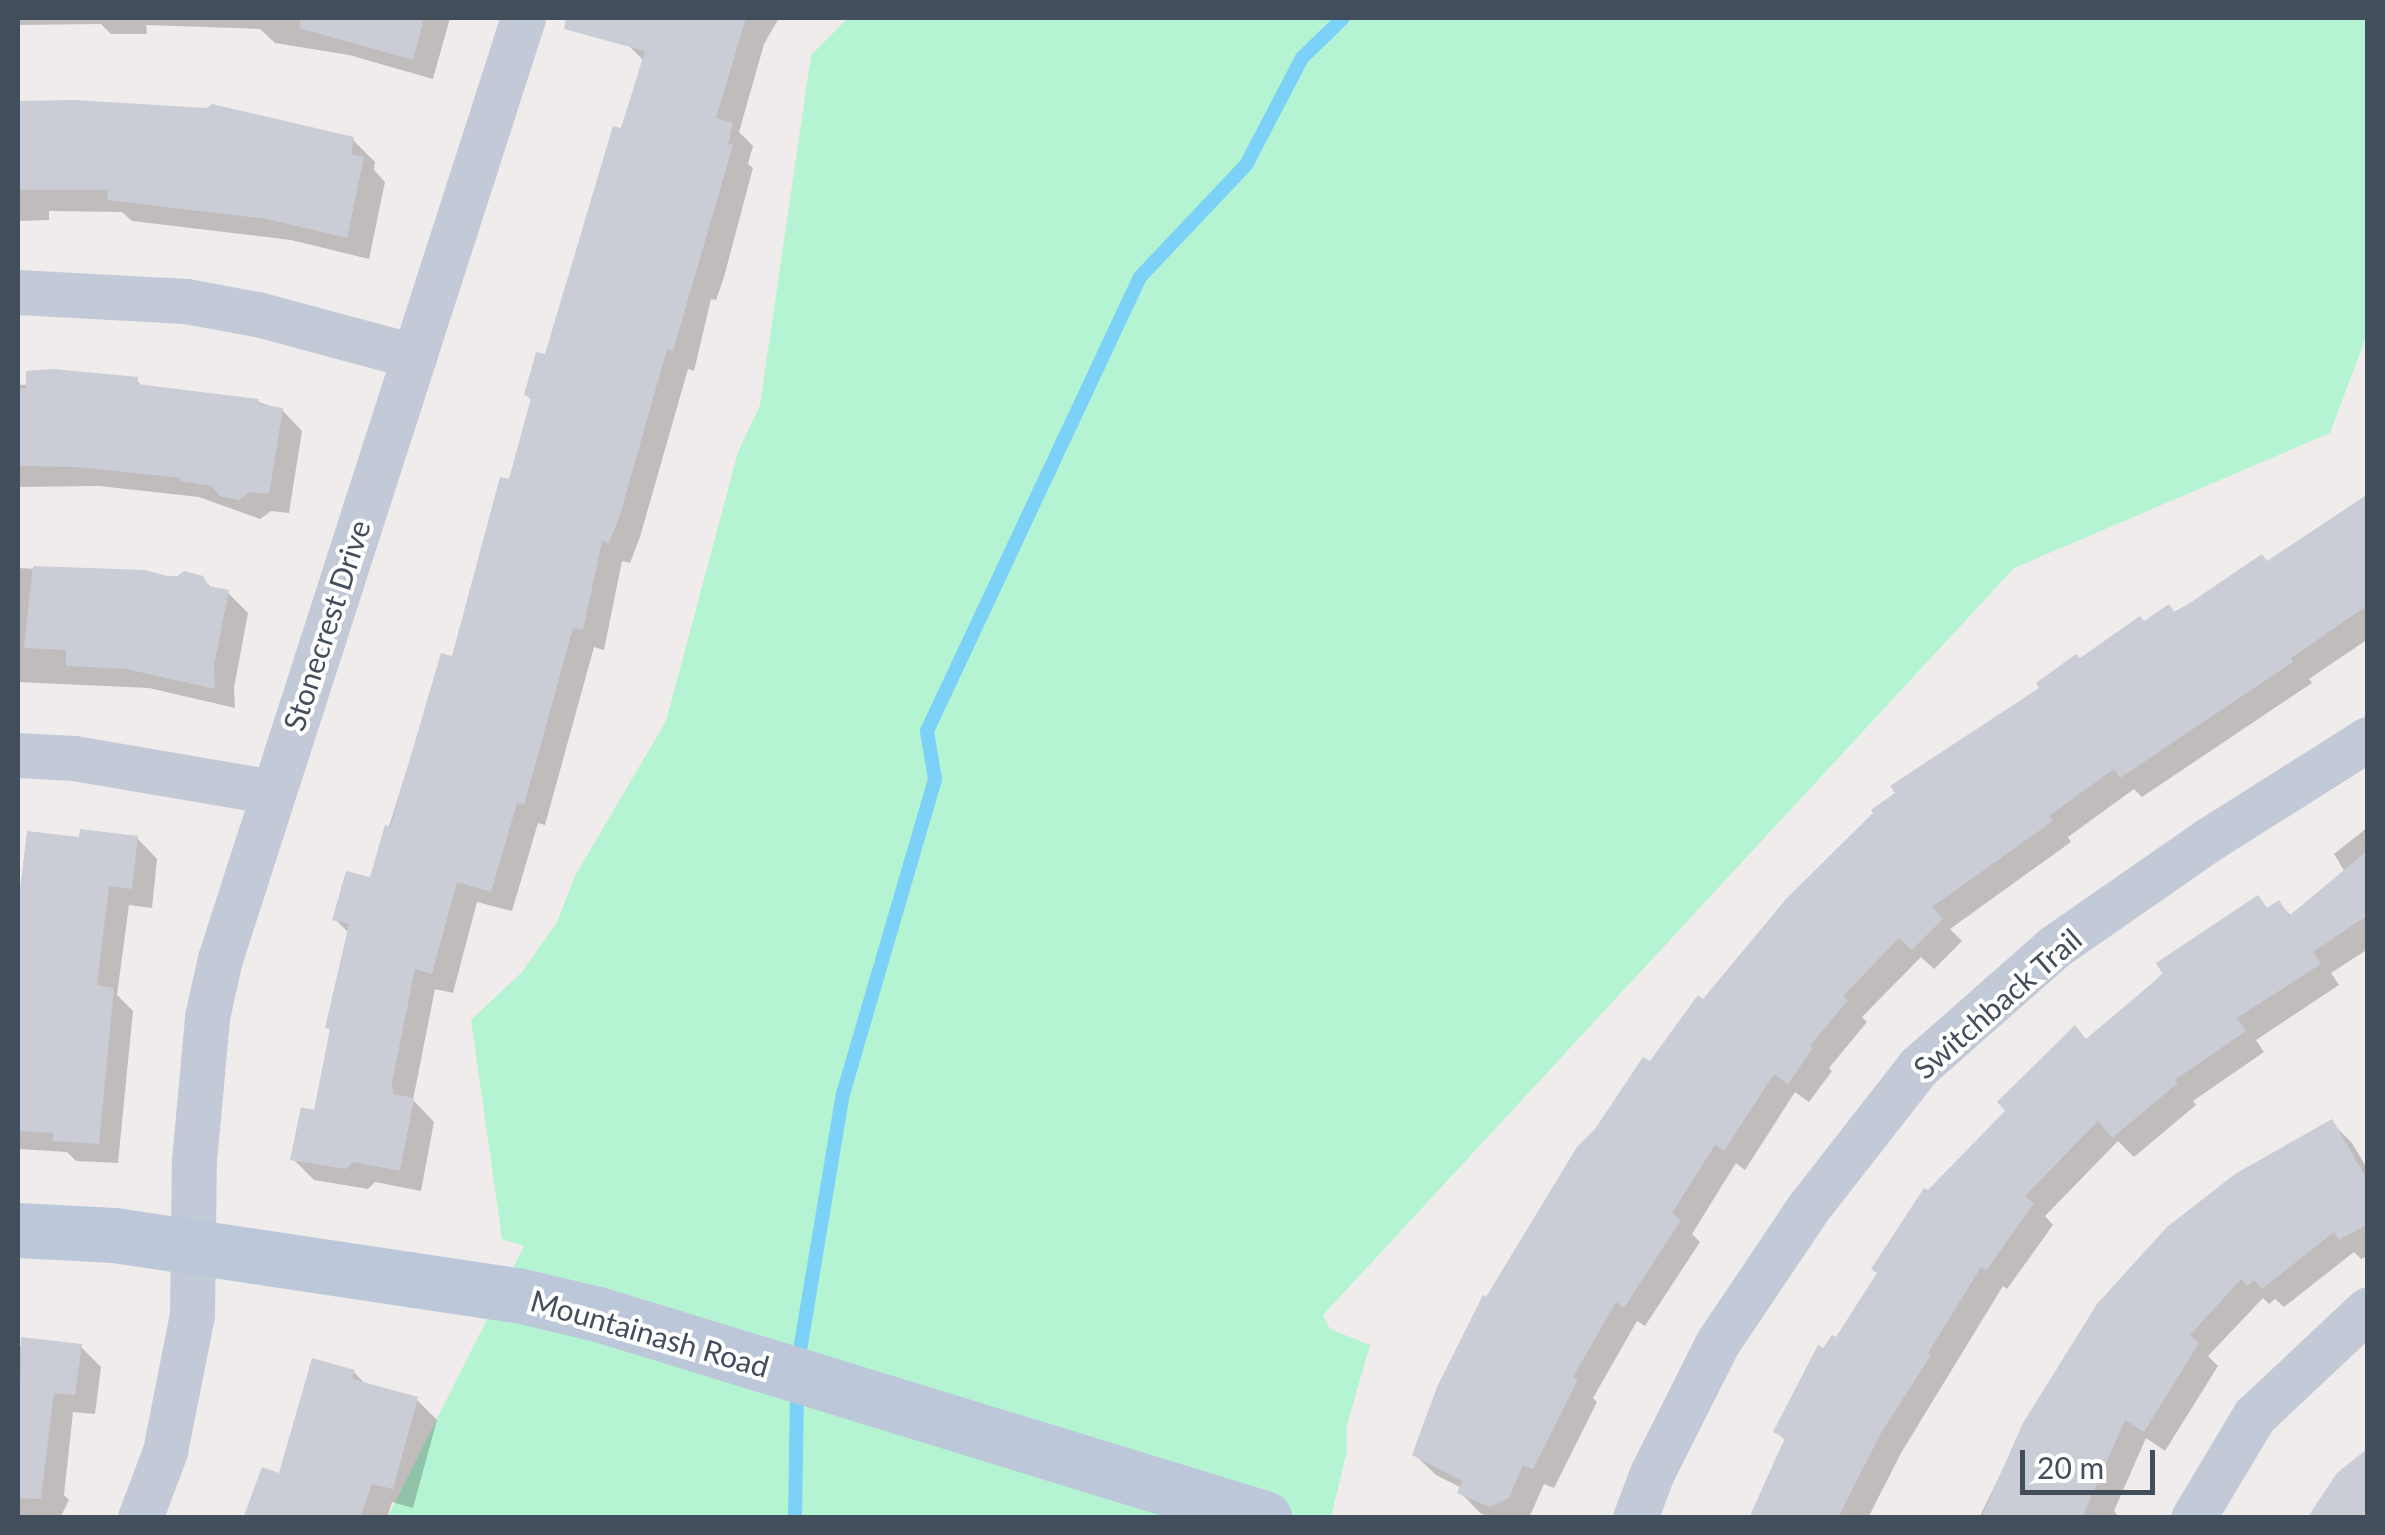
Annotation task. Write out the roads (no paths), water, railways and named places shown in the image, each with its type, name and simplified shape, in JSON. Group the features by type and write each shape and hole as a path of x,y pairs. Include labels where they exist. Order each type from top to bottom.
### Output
{"street":[{"name":"Stonecrest Drive","path":"140,1518 164,1452 192,1315 194,1161 207,1017 272,792 523,18"},
{"path":"18,292 186,301 257,314 414,356"},
{"name":"Switchback Trail","path":"1635,1518 1652,1473 1718,1342 1808,1208 1918,1067 2054,947 2208,840 2368,738"},
{"path":"18,755 112,764 272,792"},
{"name":"Mountainash Road","path":"18,1230 114,1235 517,1294 598,1314 1264,1518"},
{"path":"2193,1518 2254,1416 2368,1309"}],"waterway":[{"path":"798,1362 843,1094 935,779 927,731 1140,277 1246,165 1302,58 1343,18"},
{"path":"795,1518 797,1388"}]}
